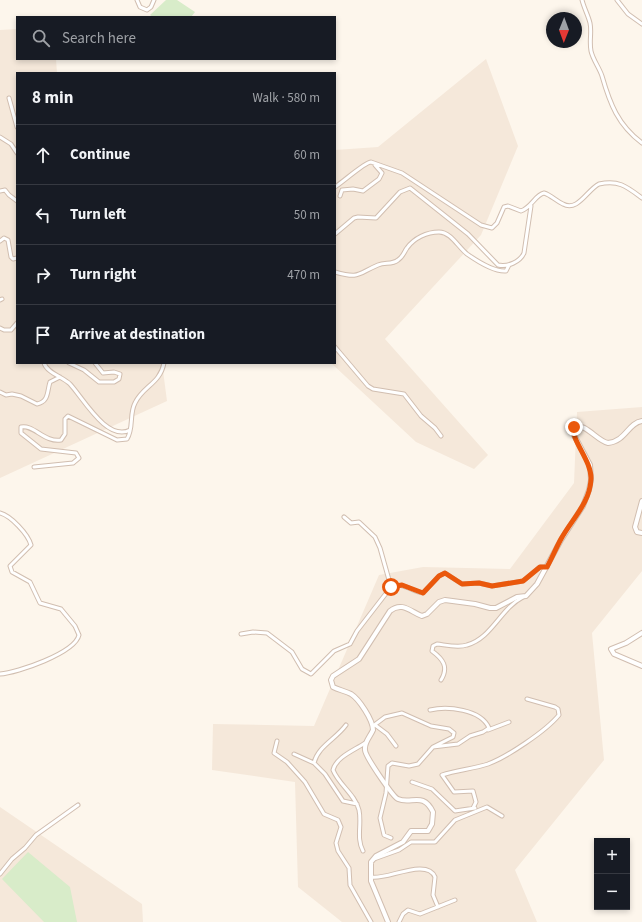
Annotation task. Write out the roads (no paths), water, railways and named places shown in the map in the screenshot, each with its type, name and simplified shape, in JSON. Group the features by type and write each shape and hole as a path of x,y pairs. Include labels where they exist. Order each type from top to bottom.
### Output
{"street":[{"path":"137,0 140,7 147,10 151,7 154,0"},
{"path":"582,0 590,23 591,51 594,62 601,75 621,124 630,134 642,143"},
{"path":"617,0 628,14 642,24"},
{"path":"9,98 16,123"},
{"path":"0,137 11,144 16,152"},
{"path":"336,186 354,174 367,162 374,163 402,173 487,227 495,226 504,207 508,206 521,211 531,206 540,194 544,193 562,204 572,206 579,202 594,186 604,183 623,184 642,198"},
{"path":"340,196 342,190 346,189 363,191 379,178 381,171 374,163"},
{"path":"336,233 358,216 376,218 400,192 410,188 468,234 498,264 509,265"},
{"path":"0,191 5,190 16,200"},
{"path":"336,272 353,276 363,274 379,264 394,262 401,258 407,247 423,234 439,232 449,237 467,254 494,268 506,271 509,265 522,257 524,253 531,206"},
{"path":"0,241 4,238 8,240 10,257 13,259 16,258"},
{"path":"0,328 4,330 11,330 16,325"},
{"path":"336,347 368,386 373,389 404,394 421,416 435,428 441,436"},
{"path":"45,364 48,369 71,384 89,409 114,431 124,433 130,430"},
{"path":"71,364 84,370 99,382 114,382 119,379 120,374 103,373 96,364"},
{"path":"34,467 73,463 79,458 76,453 54,452 38,448 21,432 22,426 30,428 44,437 58,440 64,438 65,419 68,416 117,440 127,439 136,401 159,377 164,364"},
{"path":"0,392 14,394 37,404 41,403 46,399 50,382 60,377"},
{"path":"441,680 445,674 445,665 442,659 432,651 433,646 437,644 466,645 479,640 486,635 495,623 518,600 526,596 537,584 561,540 583,506 591,480 590,465 574,435 574,427 580,426 605,443 611,443 619,440 635,423 642,420"},
{"path":"642,501 635,527 637,532 642,533"},
{"path":"0,513 8,517 26,535 31,545 12,562 10,566 12,572 30,582 40,602 61,609 75,626 79,635 74,643 43,661 20,670 0,674"},
{"path":"344,517 351,523 359,522 375,537 382,550 391,587"},
{"path":"241,634 253,632 267,633 292,652 305,672 313,673 334,651 350,644 357,631 391,587 402,585 423,593 439,576 445,573 462,584 475,583 488,586 500,586 523,581 540,567 547,567"},
{"path":"396,746 387,734 374,726 365,710 356,699 351,694 341,692 333,687 331,680 338,673 359,659 390,611 394,608 403,606 422,616 427,614 439,602 445,600 475,604 490,608 526,596"},
{"path":"642,633 626,643 611,649 614,654 642,666"},
{"path":"473,808 476,802 473,791 454,792 442,775 488,764 501,758 546,728 559,715 558,709 555,707 527,699"},
{"path":"430,710 442,708 474,714 484,721 489,728 488,730"},
{"path":"363,851 359,841 360,822 357,804 334,773 334,768 341,758 365,743 374,726 385,718 402,713 431,726 449,730 454,733 453,737 433,747 418,764 409,766 398,763 389,764 387,768 387,784 384,806 380,818 384,835 391,838"},
{"path":"433,747 458,744 473,734 509,722"},
{"path":"314,763 319,752 336,738 346,725"},
{"path":"277,741 274,752 275,755 287,762 305,782 324,814 337,818 340,822 340,832 336,843 338,851 349,868 350,885 371,922"},
{"path":"365,743 365,753 397,798 418,799 428,805 433,812 432,824 428,831 411,831 400,844 372,860 370,866 371,876 381,908 388,922"},
{"path":"294,754 314,763 325,774 341,799 346,803 357,804"},
{"path":"412,782 432,789 455,811 473,808 481,809"},
{"path":"0,874 12,859 25,848 36,835 78,806"},
{"path":"372,860 390,854 411,842 435,842 455,820 481,809 487,807 502,816"},
{"path":"371,876 393,874 417,869 431,872 436,877 433,895 438,907"},
{"path":"399,922 403,914 408,910 420,914 455,900"}]}
